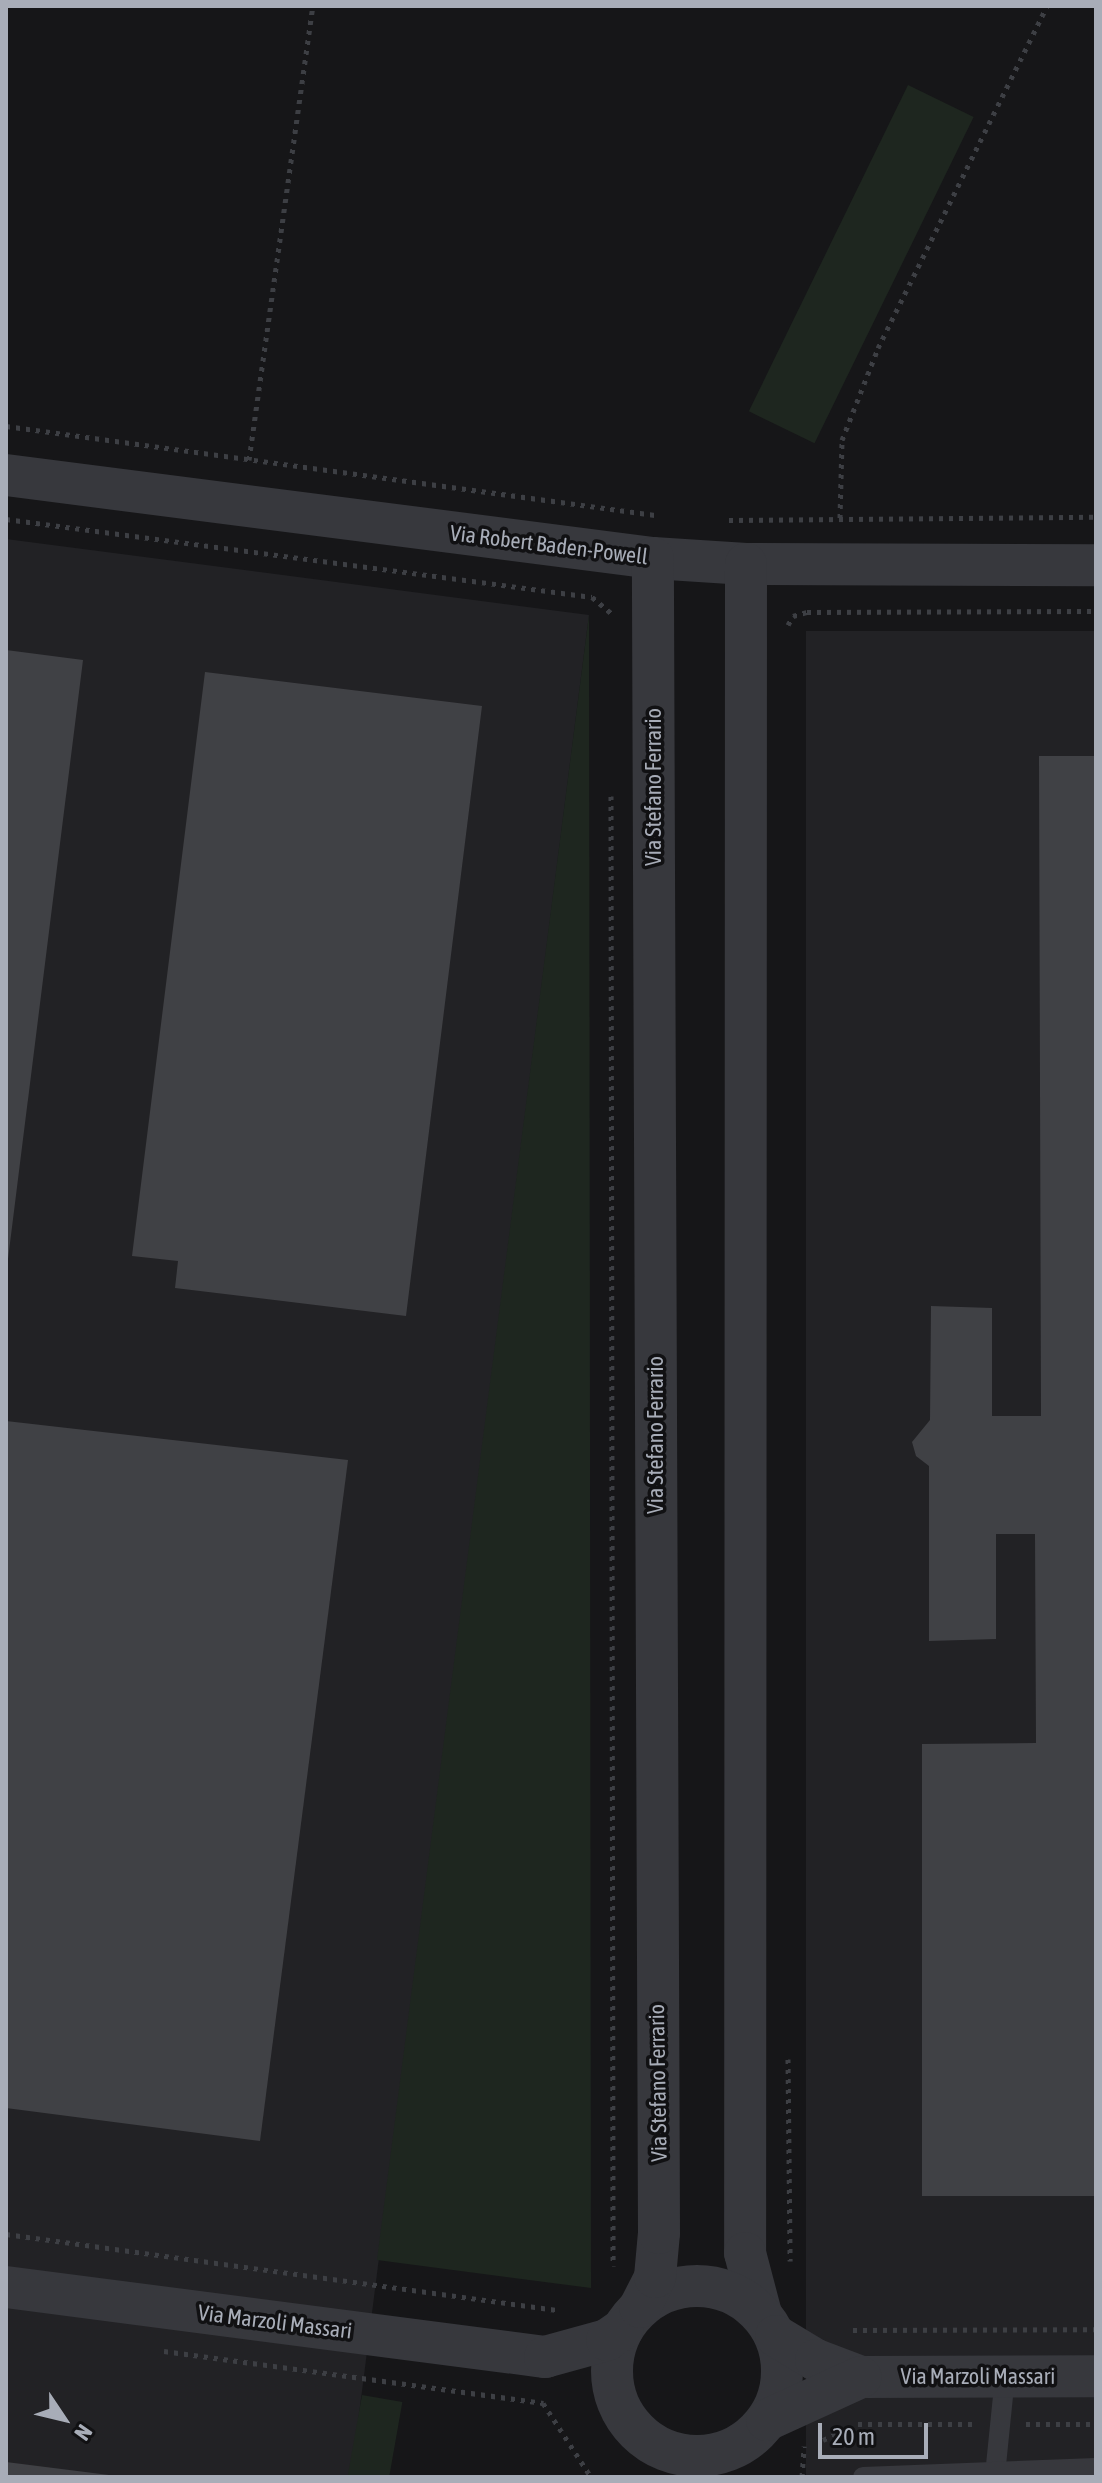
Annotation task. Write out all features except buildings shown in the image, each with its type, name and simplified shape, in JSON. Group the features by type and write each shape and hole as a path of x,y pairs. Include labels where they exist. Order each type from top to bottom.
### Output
{"street":[{"name":"Via Robert Baden-Powell","path":"6,475 653,558 746,564 1096,565"},
{"name":"Via Stefano Ferrario","path":"632,2318 655,2277 659,2233 653,558"},
{"path":"746,564 744,2234 746,2268 782,2362 781,2389 761,2428 749,2477"},
{"name":"Via Marzoli Massari","path":"6,2287 545,2357 594,2384 626,2418"},
{"path":"656,2477 626,2418 612,2380 613,2353 632,2318 663,2292 702,2287 740,2297 768,2325"},
{"name":"Via Marzoli Massari","path":"545,2357 599,2343 632,2318"},
{"name":"Via Marzoli Massari","path":"768,2325 861,2377"},
{"name":"Via Marzoli Massari","path":"761,2428 861,2377 1096,2376"},
{"path":"626,2418 654,2446 693,2456 732,2450 761,2428"}],"lane":[{"path":"995,2475 1005,2376"},
{"path":"863,2477 995,2475 1096,2468"}],"path":[{"path":"242,505 313,6"},
{"path":"840,518 842,440 878,348 1047,6"},
{"path":"6,426 667,517"},
{"path":"717,521 1096,517"},
{"path":"6,519 592,597 609,607 614,627"},
{"path":"785,634 793,616 807,612 1096,611"},
{"path":"611,788 613,2273"},
{"path":"788,2042 790,2274"},
{"path":"6,2234 565,2309"},
{"path":"843,2331 1096,2329"},
{"path":"146,2348 543,2403 591,2477"},
{"path":"802,2477 806,2442 833,2438 859,2423 1096,2424"}],"shaded area":[{"path":"908,85 974,117 814,443 749,411"},
{"path":"6,539 589,615 351,2477 6,2477"},
{"path":"589,615 591,2288 377,2260"},
{"path":"806,631 1096,631 1096,2477 806,2477"},
{"path":"362,2395 402,2402 389,2477 348,2477"}]}
